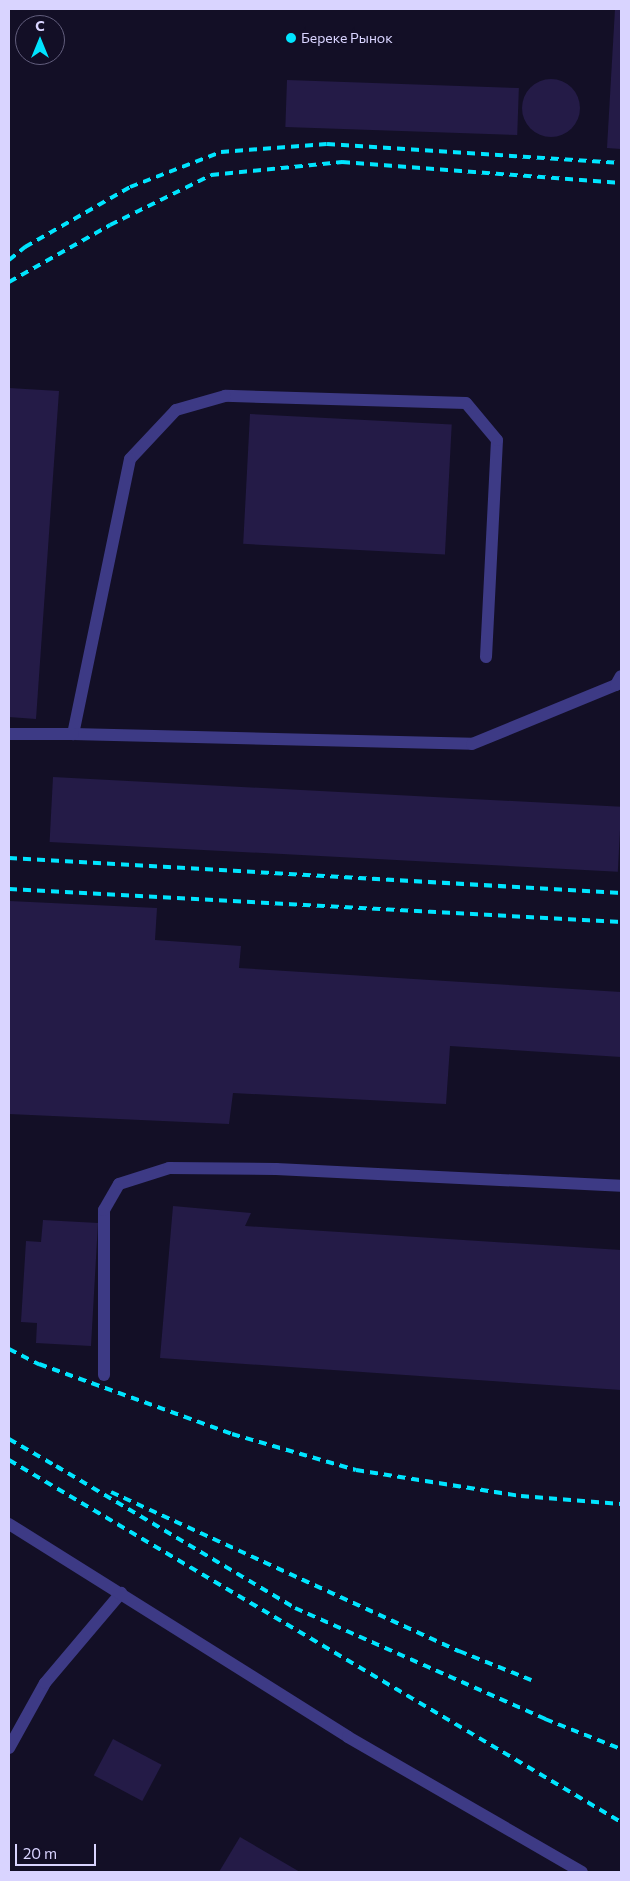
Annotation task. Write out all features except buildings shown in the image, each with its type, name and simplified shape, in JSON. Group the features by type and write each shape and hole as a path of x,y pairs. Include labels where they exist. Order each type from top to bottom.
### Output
{"street":[{"path":"73,734 130,459 176,410 225,396 466,403 496,440 486,657"},
{"path":"9,734 472,744 616,685 621,676"},
{"path":"104,1375 104,1210 119,1184 169,1168 621,1186"},
{"path":"9,1524 348,1737 582,1872"},
{"path":"9,1748 45,1683 121,1593"}],"railway":[{"path":"9,260 25,247 130,187 221,152 327,144 621,163"},
{"path":"9,282 110,225 211,175 342,162 621,183"},
{"path":"9,858 621,893"},
{"path":"9,889 621,922"},
{"path":"9,1349 39,1364 232,1434 356,1470 521,1496 621,1504"},
{"path":"9,1439 61,1469"},
{"path":"9,1460 621,1822"},
{"path":"56,1466 295,1608 545,1719 621,1749"},
{"path":"111,1492 459,1651 531,1680"}],"place":[{"name":"Береке Рынок","path":"291,38"}]}
